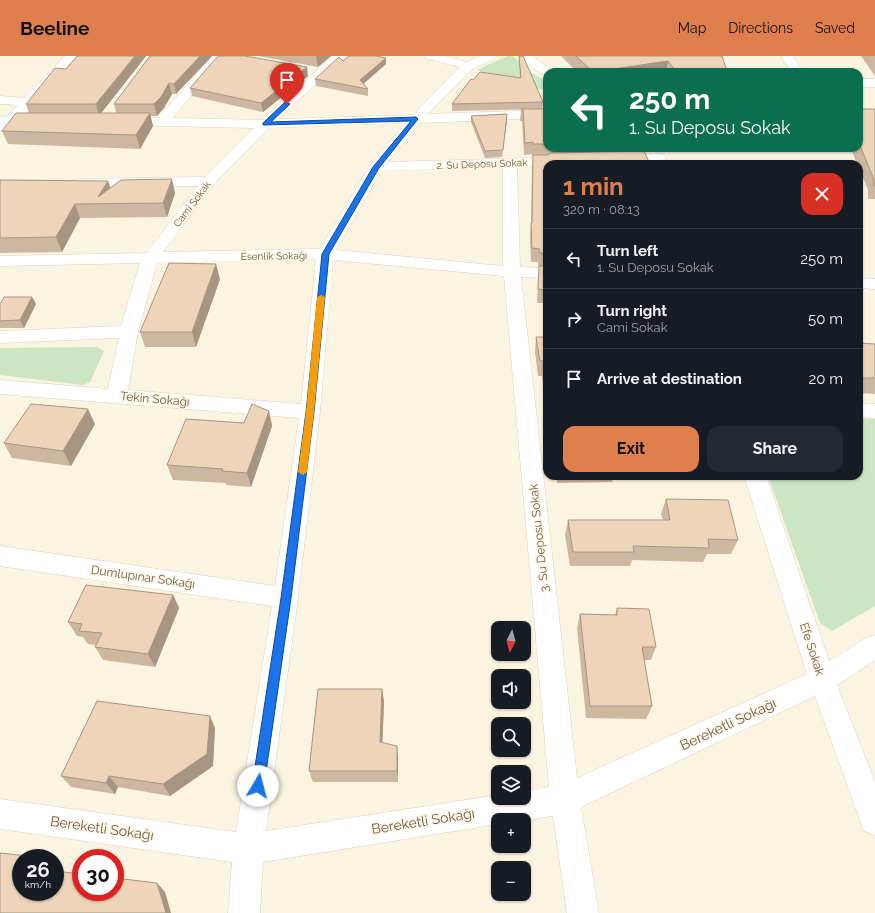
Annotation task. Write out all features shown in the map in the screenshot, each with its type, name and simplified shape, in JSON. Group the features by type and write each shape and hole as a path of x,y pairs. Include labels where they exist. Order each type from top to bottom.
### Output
{"street":[{"path":"3,125 72,56"},
{"path":"162,121 219,56"},
{"name":"Cami Sokak","path":"117,396 130,332 150,259 209,181 265,124 312,72 340,56"},
{"path":"431,56 468,66 494,64"},
{"path":"526,56 534,64 543,69"},
{"path":"787,56 794,68"},
{"path":"244,913 248,849 286,598 310,412 325,254 376,167 416,119 468,66"},
{"path":"867,83 875,96"},
{"path":"0,100 27,102"},
{"path":"111,121 265,124 543,114"},
{"path":"3,125 49,121"},
{"path":"604,159 658,157"},
{"name":"2. Su Deposu Sokak","path":"376,167 543,161"},
{"name":"3. Su Deposu Sokak","path":"510,163 512,272 565,799 583,913"},
{"path":"62,184 209,181"},
{"name":"Esenlik Sokağı","path":"0,261 150,259 325,254 512,272 543,273"},
{"path":"863,283 875,284"},
{"path":"0,337 130,332"},
{"name":"Tekin Sokağı","path":"0,387 310,412"},
{"path":"863,410 875,411"},
{"name":"Efe Sokak","path":"756,480 822,680 875,820"},
{"name":"Dumlupınar Sokağı","path":"0,556 286,598"},
{"name":"Bereketli Sokağı","path":"0,814 248,849 565,799 822,680 875,646"}],"path":[{"path":"494,64 520,77"}],"green space":[{"path":"507,56 513,56 529,71 543,80 543,90 516,83 477,70"},
{"path":"97,347 104,351 90,382 83,385 0,375 0,348"},
{"path":"863,418 875,419 875,606 832,631 820,623 769,480 863,480"}],"building":[{"path":"77,56 135,56 96,104 26,104 55,68 66,69"},
{"path":"150,56 200,56 174,84 169,83 161,97 154,104 114,104"},
{"path":"218,56 245,56 307,67 261,103 190,88"},
{"path":"349,56 376,56 386,58 360,80 368,89 315,79 339,57 343,61"},
{"path":"519,56 523,56 543,102 452,104 471,79 473,80 480,72 521,78"},
{"path":"576,56 722,56 726,68 673,68 668,61 620,68 589,68"},
{"path":"523,109 543,109 543,144 533,144 533,142 525,143"},
{"path":"863,109 875,109 875,186 863,152"},
{"path":"16,113 150,113 136,135 2,131"},
{"path":"507,114 503,150 485,151 471,116"},
{"path":"644,152 648,160 543,160 543,253 539,253 540,249 532,248 531,223 533,155 548,155 550,153"},
{"path":"172,179 163,203 75,204 56,237 0,238 0,180 108,181 98,197 121,180"},
{"path":"169,263 216,264 192,332 140,332"},
{"path":"539,266 543,266 543,290 538,289"},
{"path":"4,297 32,297 20,320 0,321 0,304"},
{"path":"536,337 543,337 543,361 540,361"},
{"path":"863,343 875,344 875,378 863,378"},
{"path":"31,404 88,409 63,451 4,443"},
{"path":"252,404 269,411 247,473 222,471 223,469 167,465 186,419 244,423"},
{"path":"666,499 728,500 738,540 708,539 709,548 633,546 634,552 573,552 568,520 670,520"},
{"path":"86,585 173,595 148,654 95,647 102,633 79,631 82,624 68,622"},
{"path":"617,608 649,609 656,647 642,647 652,706 590,706 580,614 617,615"},
{"path":"318,689 382,689 380,742 397,746 397,771 309,771"},
{"path":"97,701 210,716 207,754 163,784 109,776 106,783 61,776"},
{"path":"0,853 12,854 12,901 64,901 64,872 72,873 72,901 124,901 124,879 157,883 166,913 0,913"}],"slow traffic":[{"path":"303,472 321,297"}],"route":[{"path":"258,786 286,598 310,412 325,254 376,167 416,119 265,124 287,104"}]}
